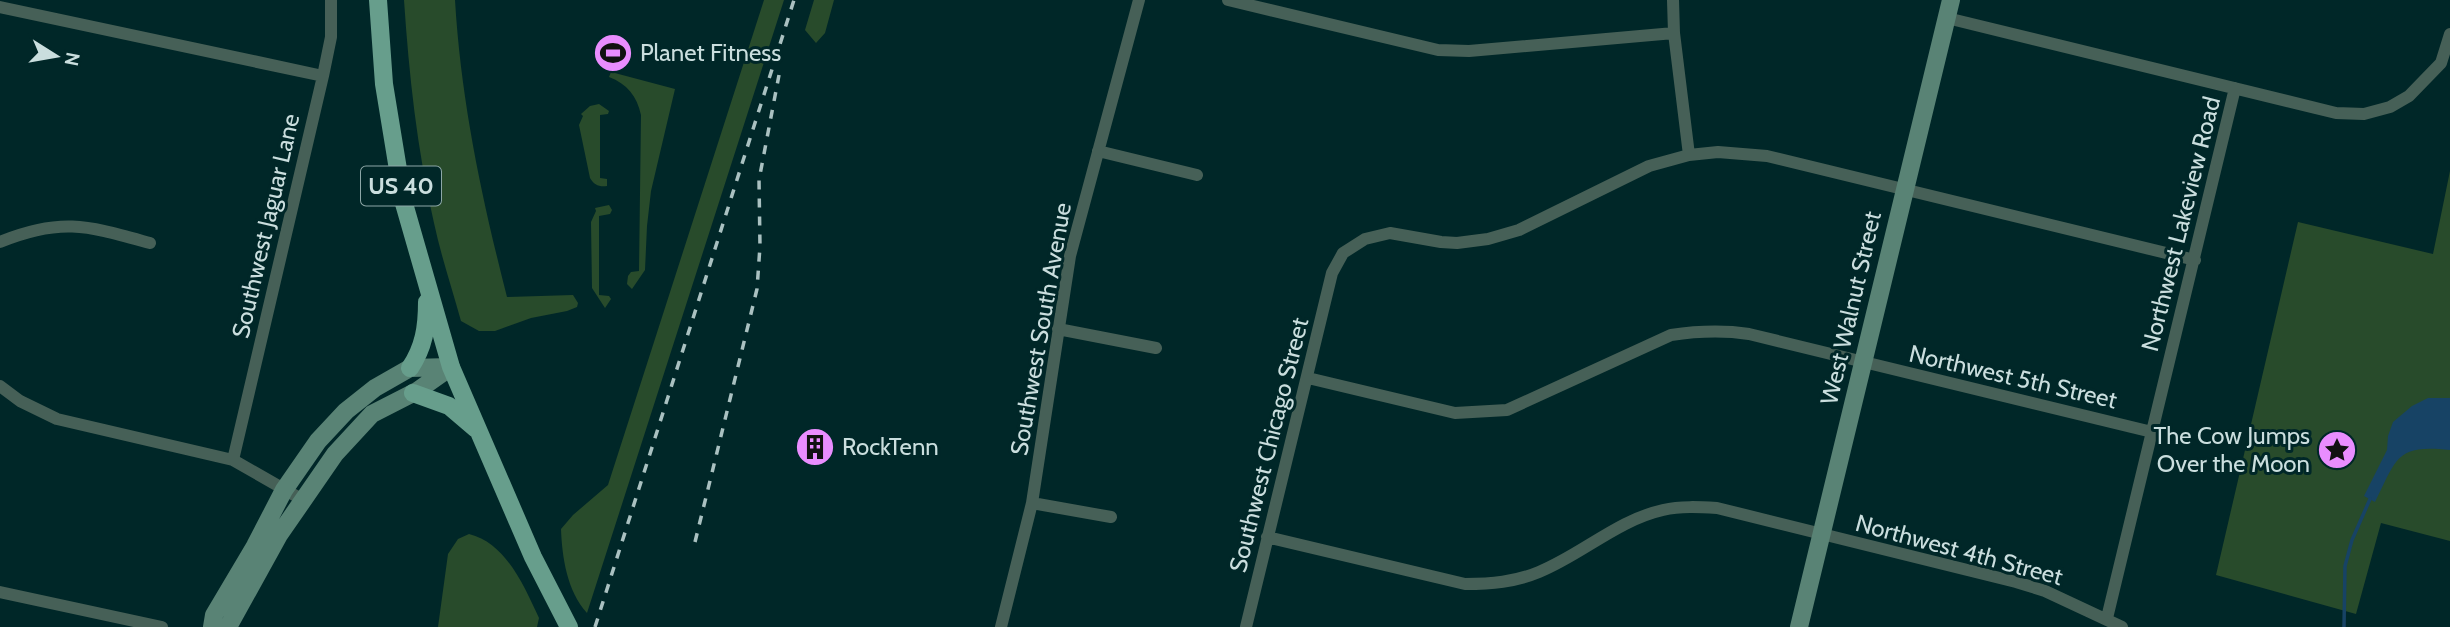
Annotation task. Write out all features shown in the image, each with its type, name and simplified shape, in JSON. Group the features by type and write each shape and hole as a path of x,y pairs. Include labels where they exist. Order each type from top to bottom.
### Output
{"main road":[{"name":"US 40","path":"378,0 384,84 403,200 451,367 533,557 569,627"},
{"name":"West Walnut Street","path":"1799,627 1951,0"},
{"path":"410,368 423,345 427,323 428,285"},
{"path":"212,627 214,615 284,490 318,441 346,411 375,388 410,368 451,367"},
{"path":"228,627 279,535 335,453 372,414 413,393 451,367"},
{"path":"413,393 449,406 480,432"}],"street":[{"name":"Southwest Jaguar Lane","path":"233,460 323,76 331,37 331,0"},
{"name":"Southwest South Avenue","path":"1001,627 1032,503 1070,256 1139,0"},
{"path":"1228,0 1438,50 1469,51 1674,33"},
{"path":"1674,0 1674,33 1689,155 1718,152 1767,156 2195,260"},
{"path":"0,7 323,76"},
{"path":"1947,18 2235,89"},
{"name":"Northwest Lakeview Road","path":"2107,618 2235,89 2336,113 2364,114 2390,107 2409,96 2428,79 2441,63 2450,34"},
{"path":"1098,151 1198,175"},
{"name":"Southwest Chicago Street","path":"1246,627 1332,273 1343,253 1364,239 1390,233 1457,243 1488,239 1519,230 1649,166 1689,155"},
{"path":"0,242 24,232 73,225 150,243"},
{"path":"1058,328 1156,348"},
{"name":"Northwest 5th Street","path":"1308,378 1455,413 1507,410 1671,335 1727,331 1749,334 2152,432"},
{"path":"0,386 20,401 57,419 233,460 303,500"},
{"path":"1032,503 1111,517"},
{"name":"Northwest 4th Street","path":"1267,537 1465,584 1493,584 1540,572 1635,520 1662,510 1687,506 1717,508 2016,582 2045,591 2122,627"},
{"path":"0,592 162,627"}],"green space":[{"path":"404,0 455,0 462,76 474,150 507,297 573,295 578,303 577,307 531,318 495,331 479,331 461,321 437,235 418,140"},
{"path":"764,0 784,0 587,613 570,584 561,529 608,485"},
{"path":"814,0 834,0 825,33 816,43 805,30"},
{"path":"611,72 675,89 651,191 645,270 632,289 627,284 628,276 631,272 639,271 641,115 634,96 621,83 609,77"},
{"path":"599,104 609,111 608,114 600,115 600,178 607,179 607,186 599,186 590,178 579,125 583,116 581,114 590,106"},
{"path":"2450,171 2450,541 2381,523 2356,614 2216,575 2298,222 2433,254"},
{"path":"609,205 612,210 610,214 599,216 599,295 609,296 611,299 605,308 592,288 591,222 595,208"},
{"path":"469,534 493,546 512,567 539,618 537,627 438,627 448,554 458,539"}],"water":[{"path":"2428,398 2450,398 2450,450 2419,449 2408,452 2400,457 2388,474 2375,502 2364,496 2387,450 2393,422 2412,406"}],"waterway":[{"path":"2344,627 2345,566 2352,540 2370,499"}],"railway":[{"path":"595,627 794,0"},
{"path":"695,542 757,289 760,246 759,180 779,75"}],"place":[{"name":"Planet Fitness","path":"613,53"},
{"name":"RockTenn","path":"815,447"},
{"name":"The Cow Jumps Over the Moon","path":"2337,450"}]}
